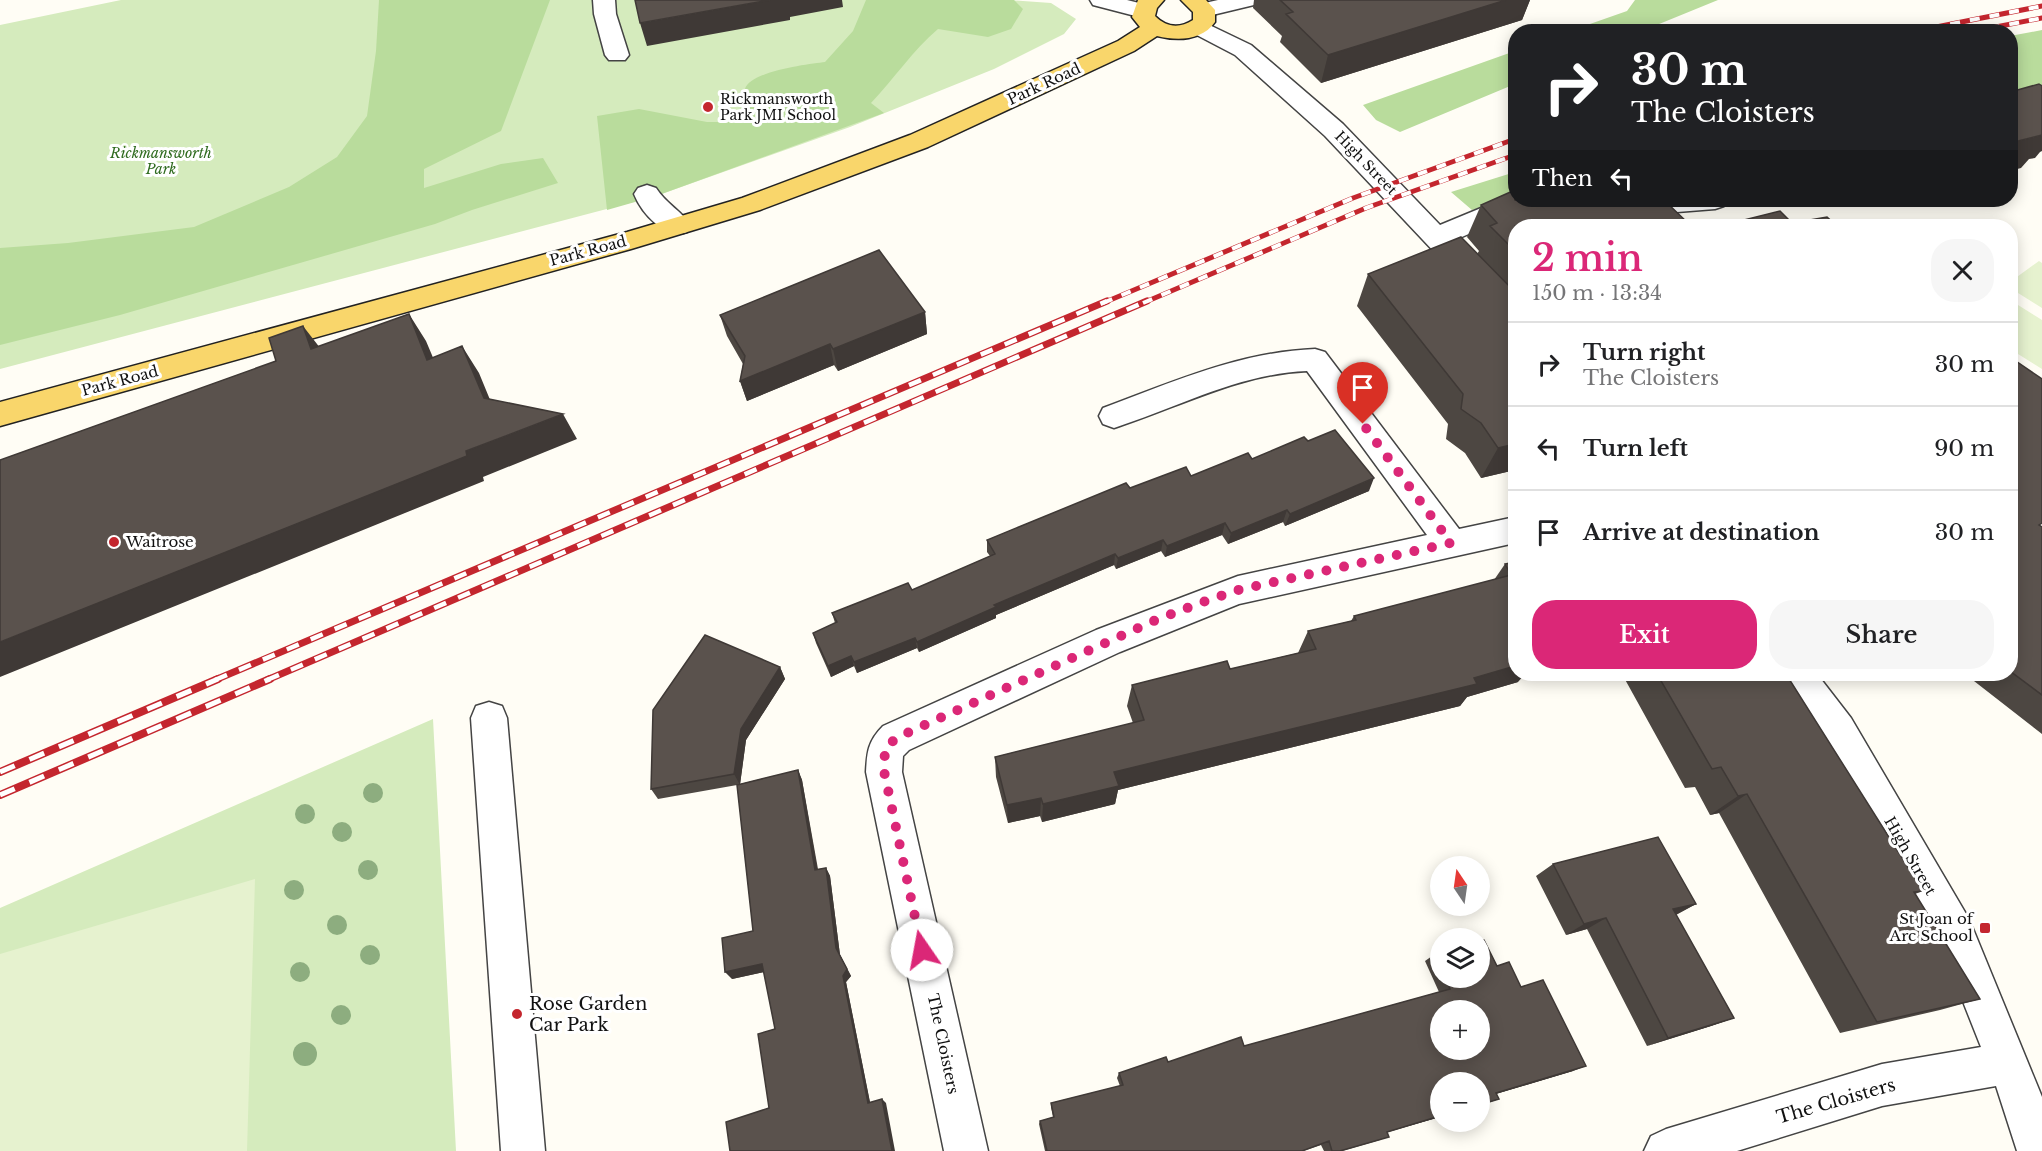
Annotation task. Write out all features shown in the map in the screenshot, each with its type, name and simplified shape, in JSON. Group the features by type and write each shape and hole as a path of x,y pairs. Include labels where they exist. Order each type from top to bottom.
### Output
{"main road":[{"path":"1150,13 1173,33 1198,12"},
{"name":"Park Road","path":"0,414 751,204 919,141 1126,46 1150,13"}],"street":[{"path":"604,0 605,14 617,55"},
{"path":"1101,0 1150,13"},
{"path":"1198,12 1246,0"},
{"name":"High Street","path":"1198,12 1334,130 1508,312"},
{"path":"646,194 651,204 678,226"},
{"path":"1438,237 1508,206"},
{"path":"1114,416 1249,367 1287,359 1315,360 1451,543"},
{"name":"The Cloisters","path":"966,1151 884,771 885,749 896,738 1156,620 1203,602 1238,590 1508,531"},
{"name":"High Street","path":"1802,681 1838,730 1955,933 2009,1063 2040,1150"},
{"path":"489,718 523,1151"},
{"name":"The Cloisters","path":"1666,1151 1882,1085 2009,1063"}],"green space":[{"name":"Rickmansworth Park","path":"121,0 1008,0 1051,3 1076,19 1064,34 994,69 850,127 656,196 0,369 0,25"},
{"path":"379,0 550,0 501,131 424,169 424,188 501,164 543,158 558,183 435,224 120,315 0,345 0,248 68,243 194,227 289,187 337,157 367,116 376,51"},
{"path":"866,0 1014,0 1023,9 1011,29 988,37 938,29 920,46 871,103 884,113 656,196 607,210 597,116 639,109 707,122 730,122 745,104 745,89 757,77 825,62 853,31"},
{"path":"1635,0 1718,0 1659,24 1590,24 1627,11"},
{"path":"2042,30 2042,97 2018,103 2018,34"},
{"path":"1508,53 1508,87 1400,132 1376,120 1363,105"},
{"path":"1508,174 1508,199 1472,210 1451,192"},
{"path":"2039,261 2042,263 2042,308 2018,293 2018,276"},
{"path":"2018,305 2042,320 2042,369 2018,354"},
{"path":"433,719 456,1151 0,1151 0,908"},
{"path":"255,879 247,1151 0,1151 0,954"}],"building":[{"path":"635,0 770,0 640,23"},
{"path":"1280,0 1506,0 1328,55 1286,14 1293,12"},
{"path":"2039,84 2042,86 2042,135 2018,141 2018,90"},
{"path":"1508,193 1508,207 1671,207 1684,219 1508,219 1508,244 1490,226 1497,223 1481,205"},
{"path":"1780,211 1788,219 1748,219"},
{"path":"1461,237 1508,285 1508,446 1498,448 1481,423 1461,409 1463,394 1368,274"},
{"path":"879,250 925,312 833,349 830,344 740,381 745,356 720,315"},
{"path":"409,314 427,360 462,346 484,398 563,414 466,451 467,456 0,642 0,460 276,361 269,338 303,326 311,349"},
{"path":"2018,362 2042,379 2042,523 2039,525 2042,527 2042,695 2018,677"},
{"path":"1335,430 1374,478 1290,514 1287,510 1231,533 1225,523 1167,546 1163,540 1118,558 1115,554 994,605 996,607 917,642 915,638 854,662 851,656 828,666 813,633 837,622 832,613 908,583 912,590 995,554 987,540 1126,483 1130,488 1186,467 1191,476 1248,453 1252,459 1304,437 1308,441"},
{"path":"1508,576 1508,668 1474,678 1477,684 1114,772 1119,786 1043,804 1041,798 1007,805 995,757 1144,720 1132,685 1227,661 1230,669 1316,649 1308,631 1356,620 1354,616"},
{"path":"705,635 780,667 741,729 734,774 651,789 653,710"},
{"path":"1661,681 1790,681 1923,891 1914,892 1980,999 1877,1022 1747,794 1738,796 1721,767 1712,769"},
{"path":"798,770 815,870 826,868 836,948 847,969 843,976 868,1103 882,1099 892,1151 730,1151 726,1122 769,1108 758,1034 775,1029 762,964 725,972 722,938 753,931 737,785"},
{"path":"1658,837 1696,904 1673,909 1734,1018 1668,1038 1606,918 1584,924 1553,864"},
{"path":"1490,952 1497,966 1509,962 1521,987 1543,980 1586,1066 1496,1093 1499,1099 1490,1102 1490,1072 1430,1072 1430,1119 1387,1132 1389,1137 1340,1151 1332,1151 1329,1141 1302,1151 1047,1151 1040,1121 1054,1117 1051,1103 1123,1085 1119,1073 1166,1057 1168,1062 1241,1037 1244,1046 1450,989 1490,988"}],"railway":[{"path":"1951,24 2042,6"},
{"path":"2011,24 2042,18"},
{"path":"1103,303 1353,198 1508,142"},
{"path":"1143,303 1366,208 1508,157"},
{"path":"215,680 1107,301"},
{"path":"267,680 1147,301"},
{"path":"0,772 218,679"},
{"path":"0,795 270,679"}],"place":[{"name":"Rickmansworth Park JMI School","path":"708,107"},
{"name":"Waitrose","path":"114,542"},
{"name":"St Joan of Arc School","path":"1985,928"},
{"name":"Rose Garden Car Park","path":"517,1014"}],"route":[{"path":"922,950 884,771 885,749 896,738 1156,620 1203,602 1238,590 1451,543 1363,424"}]}
